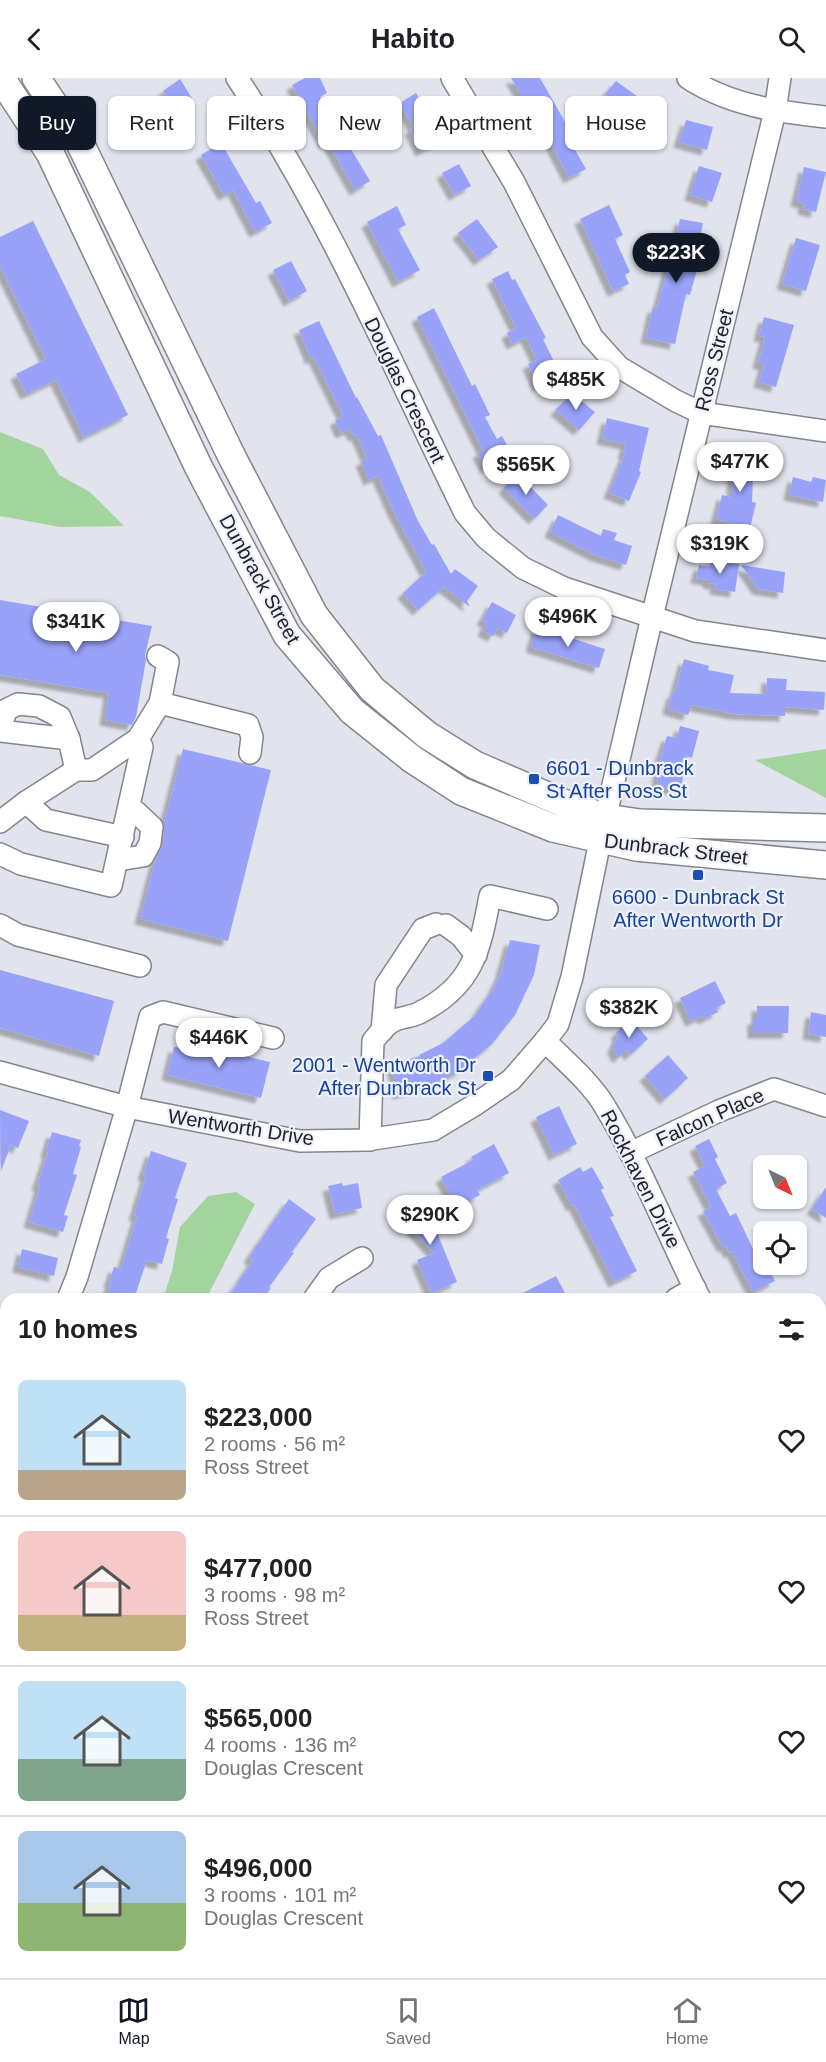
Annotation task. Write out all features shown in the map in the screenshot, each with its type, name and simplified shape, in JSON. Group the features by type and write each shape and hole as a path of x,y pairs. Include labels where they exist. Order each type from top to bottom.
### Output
{"main road":[{"name":"Dunbrack Street","path":"1,78 50,153 199,468 286,635 352,711 412,759 461,791 553,828 603,829 640,823 826,828"},
{"name":"Dunbrack Street","path":"36,78 80,143 231,455 314,615 372,689 427,735 475,765 568,805 636,848 826,865"}],"street":[{"name":"Douglas Crescent","path":"237,78 270,126 344,262 465,513 486,538 523,568 564,588 652,617 695,631 826,650"},
{"path":"452,78 514,182 592,337 619,366 676,401 701,413 826,431"},
{"path":"688,78 725,98 775,111 826,117"},
{"name":"Ross Street","path":"603,829 775,111 780,78"},
{"path":"0,822 26,802 76,770 92,770 138,739 160,703 168,662 158,656"},
{"path":"160,703 248,725 252,737 250,753"},
{"path":"69,739 0,730 6,710 18,704 39,706 60,717 69,739 76,770"},
{"path":"0,854 21,864 111,886 142,747 138,739"},
{"path":"26,802 46,820 123,837"},
{"path":"118,861 143,856 150,843 152,827 136,812 129,809"},
{"name":"Wentworth Drive","path":"0,1072 127,1107 300,1141 370,1140 433,1130 511,1080 558,1024 572,977 603,829"},
{"path":"370,1140 372,1041 392,1022 417,1014 456,988 472,965 482,938 490,896 547,909"},
{"path":"0,925 18,935 140,966"},
{"path":"382,1031 386,986 423,929 441,925 461,936 476,954"},
{"path":"70,1293 127,1107 150,1017 163,1012 273,1038"},
{"name":"Rockhaven Drive","path":"545,1041 569,1064 603,1103 630,1153 697,1293"},
{"name":"Falcon Place","path":"630,1153 719,1111 774,1089 826,1106"},
{"path":"318,1293 329,1278 362,1258"}],"green space":[{"path":"0,432 43,449 59,475 90,492 124,526 60,527 0,516"},
{"path":"826,749 826,798 755,760"},
{"path":"236,1192 255,1204 209,1293 165,1293 172,1271 180,1227 208,1196"}],"building":[{"path":"305,78 320,78 327,93 318,96 318,131 306,110 306,96 298,96 292,85"},
{"path":"511,78 540,78 550,96 522,96"},
{"path":"180,79 191,96 166,96 163,91"},
{"path":"616,81 637,96 608,96 605,94"},
{"path":"416,93 418,96 414,96 414,127 402,106 402,102"},
{"path":"553,101 565,122 565,150 575,150 586,169 569,178 553,147"},
{"path":"686,120 713,127 707,150 679,142"},
{"path":"209,150 225,150 256,203 260,201 272,223 255,232 233,190 224,195 201,155"},
{"path":"332,150 352,150 370,181 355,190"},
{"path":"459,164 471,186 454,195 442,173"},
{"path":"699,166 722,173 712,202 690,195"},
{"path":"804,167 826,172 816,212 803,209 804,203 796,201"},
{"path":"609,205 623,235 615,239 630,272 625,275 629,284 613,291 580,219"},
{"path":"397,206 406,225 398,229 420,270 398,282 367,222"},
{"path":"477,219 498,247 479,260 458,233"},
{"path":"680,219 703,223 694,269 697,270 690,295 686,294 675,344 646,338 653,307 657,308 669,263 671,263"},
{"path":"33,221 128,415 84,437 56,380 26,394 16,374 46,359 0,266 0,237"},
{"path":"796,238 820,245 806,291 782,284"},
{"path":"291,261 307,291 289,301 273,270"},
{"path":"508,271 512,280 515,279 546,338 543,339 561,376 538,386 528,364 537,360 526,337 512,344 507,333 516,328 492,279"},
{"path":"434,308 472,386 475,384 490,415 485,417 497,439 502,436 512,454 486,468 478,453 483,450 417,317"},
{"path":"764,317 794,325 776,387 759,382 764,365 758,363 765,337 759,336"},
{"path":"319,321 356,398 378,436 381,435 418,521 432,545 434,544 451,574 455,569 478,586 467,601 470,607 444,587 418,610 403,593 426,572 378,476 369,480 361,461 367,458 357,435 354,436 350,429 341,433 335,420 343,416 314,357 311,359 299,330"},
{"path":"572,393 595,412 579,430 556,410"},
{"path":"607,418 649,428 639,471 641,472 629,501 609,493 625,454 623,453 626,444 602,439"},
{"path":"733,452 754,452 752,502 756,503 750,528 716,519 722,495 732,497"},
{"path":"518,474 548,505 534,519 504,488"},
{"path":"793,477 811,482 813,477 826,480 823,502 789,495"},
{"path":"558,515 601,536 603,529 617,533 614,540 632,546 626,565 595,555 550,532"},
{"path":"711,560 739,564 735,592 715,589 716,584 696,578 699,565 710,567"},
{"path":"741,565 785,572 783,593 758,589"},
{"path":"0,600 152,626 145,655 136,717 132,725 105,720 109,693 0,675"},
{"path":"492,602 516,615 507,633 498,628 493,636 483,631 487,622 482,620"},
{"path":"537,627 605,649 599,668 531,647"},
{"path":"684,659 709,666 708,670 734,675 730,693 766,694 767,678 787,679 786,690 825,692 824,710 785,707 785,716 735,714 692,705 688,715 668,709"},
{"path":"680,726 699,731 692,758 684,755 682,789 657,788 659,761 667,736 677,738"},
{"path":"183,749 271,770 228,941 140,919 155,861 163,845 164,823"},
{"path":"510,940 540,945 534,975 515,1015 492,1044 459,1071 429,1086 398,1094 392,1064 420,1056 443,1043 478,1013 500,975"},
{"path":"0,970 114,1001 99,1056 0,1028"},
{"path":"715,981 726,1003 716,1008 718,1012 704,1019 702,1016 691,1021 680,998"},
{"path":"757,1006 789,1006 788,1033 753,1033 753,1019 757,1019"},
{"path":"811,1012 826,1015 826,1037 808,1034"},
{"path":"631,1019 648,1039 630,1055 626,1050 618,1058 613,1048 618,1035 616,1033"},
{"path":"183,1041 270,1062 261,1098 167,1075 174,1047 181,1048"},
{"path":"668,1055 688,1078 665,1099 645,1076"},
{"path":"559,1106 577,1144 554,1155 536,1117"},
{"path":"0,1110 29,1121 18,1148 11,1145 1,1171"},
{"path":"52,1132 81,1140 73,1174 77,1175 64,1215 68,1216 63,1232 29,1222"},
{"path":"709,1139 718,1157 715,1159 727,1183 716,1189 730,1216 736,1213 753,1249 753,1275 772,1275 775,1281 753,1292 732,1251 729,1253 726,1246 723,1247 703,1211 711,1207 693,1172 705,1166 695,1146"},
{"path":"494,1144 509,1173 477,1190 480,1195 457,1207 441,1177 473,1160 471,1157"},
{"path":"151,1151 187,1163 175,1198 178,1199 166,1238 169,1239 162,1264 147,1260 136,1293 107,1293 114,1267 121,1269 137,1216 134,1215 146,1176 143,1175"},
{"path":"580,1167 583,1172 592,1167 604,1188 601,1190 614,1216 610,1217 637,1271 614,1282 574,1204 572,1206 558,1180"},
{"path":"342,1183 343,1186 358,1183 362,1208 335,1214 328,1186"},
{"path":"826,1187 826,1218 812,1209"},
{"path":"412,1196 429,1215 434,1211 445,1222 436,1230 457,1282 431,1293 417,1260 434,1253 406,1222 410,1218 400,1207"},
{"path":"289,1199 316,1219 292,1252 294,1253 269,1287 271,1288 267,1293 231,1293 253,1260 249,1257"},
{"path":"22,1249 58,1258 54,1276 18,1267"},
{"path":"556,1276 565,1293 523,1293"}],"place":[{"name":"6601 - Dunbrack St After Ross St","path":"534,779"},
{"name":"6600 - Dunbrack St After Wentworth Dr","path":"698,875"},
{"name":"2001 - Wentworth Dr After Dunbrack St","path":"488,1076"}]}
